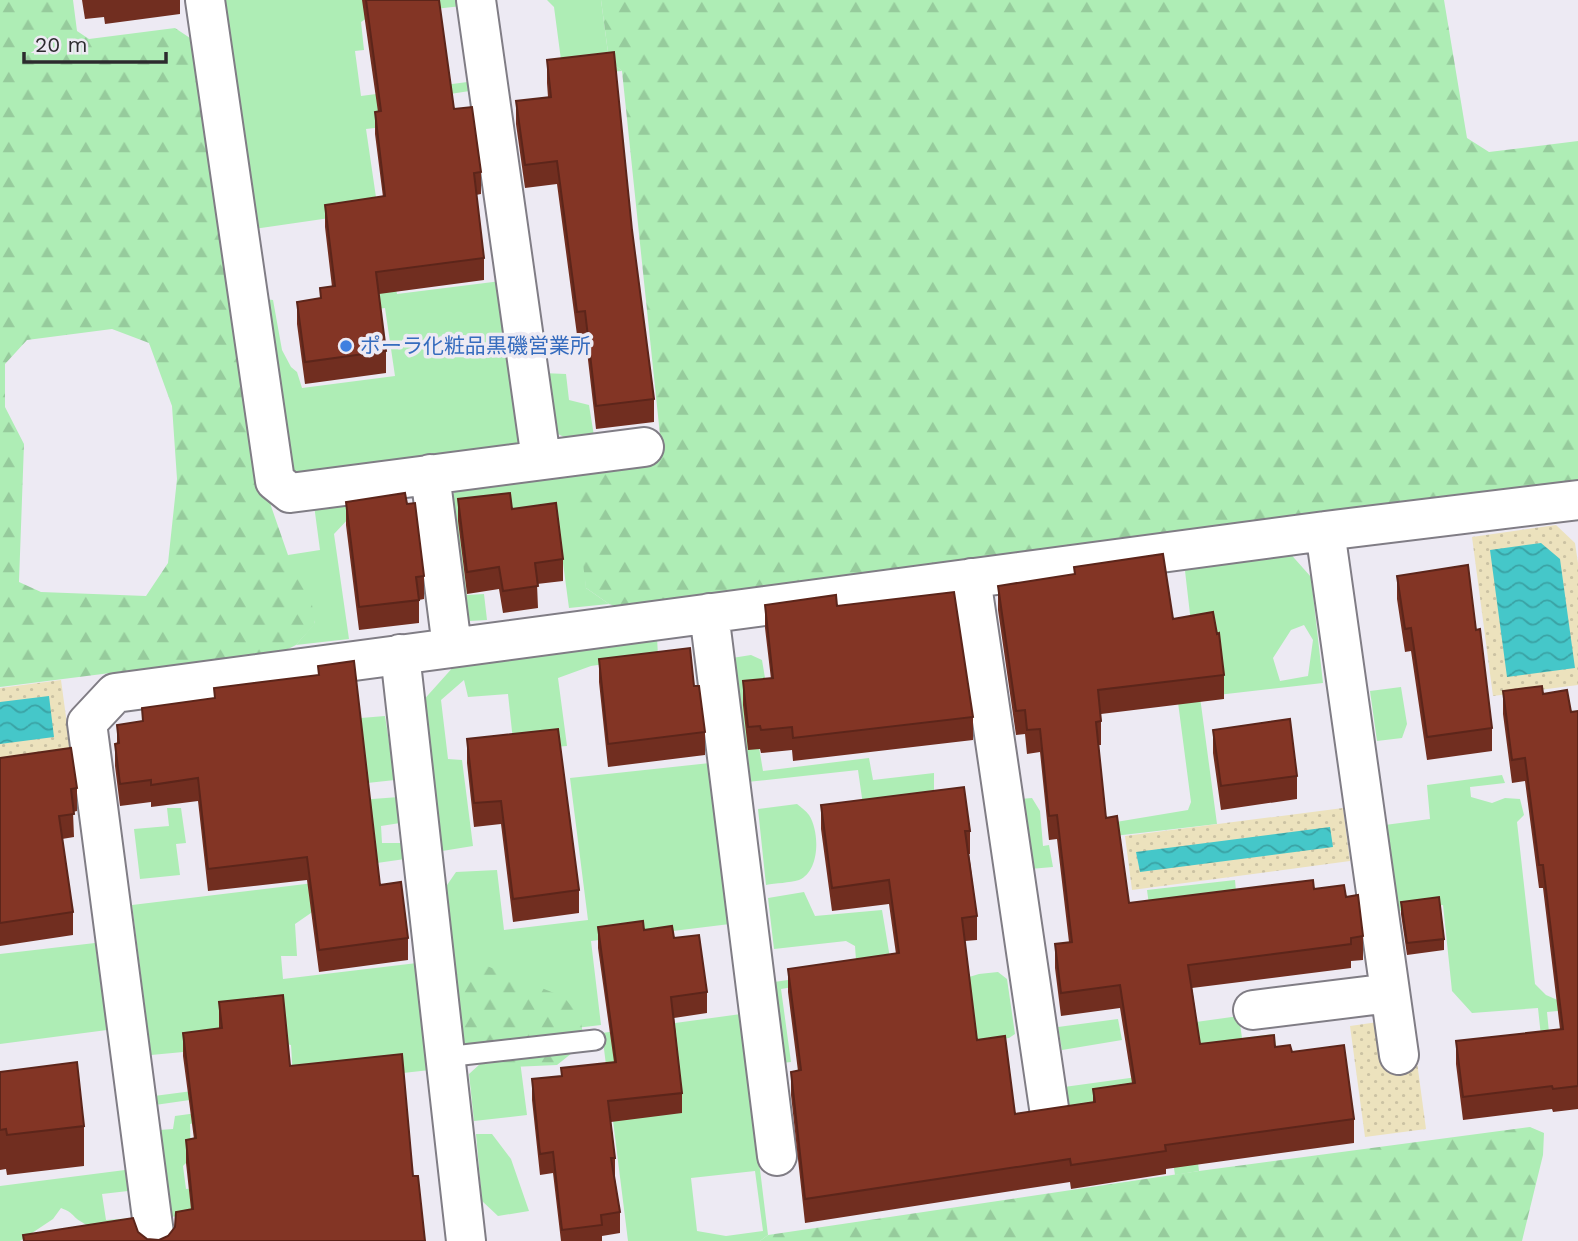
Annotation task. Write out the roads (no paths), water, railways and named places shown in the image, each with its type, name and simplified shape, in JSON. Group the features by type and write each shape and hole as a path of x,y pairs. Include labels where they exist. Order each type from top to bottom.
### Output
{"street":[{"path":"205,0 275,481 290,493 644,447"},
{"path":"476,0 541,459"},
{"path":"430,474 453,647"},
{"path":"155,1241 87,723 116,693 1325,531 1578,500"},
{"path":"1325,531 1399,1055"},
{"path":"971,578 1049,1108"},
{"path":"709,613 777,1156"},
{"path":"400,654 466,1241"},
{"path":"1253,1010 1390,993"}],"lane":[{"path":"445,1057 596,1040"}],"water":[{"path":"1541,543 1560,559 1575,668 1507,677 1490,550"},
{"path":"49,696 54,737 0,744 0,702"},
{"path":"1330,827 1333,847 1140,872 1136,852"}],"place":[{"name":"ポーラ化粧品黒磯営業所","path":"346,346"}]}
